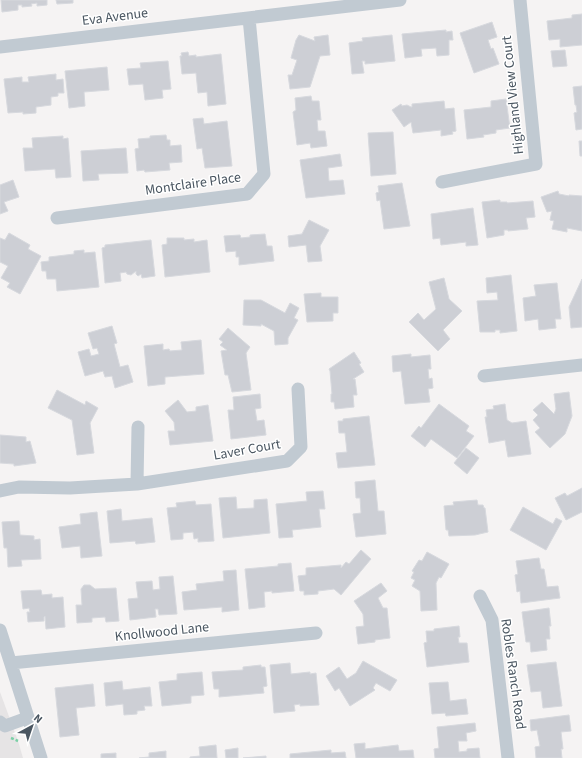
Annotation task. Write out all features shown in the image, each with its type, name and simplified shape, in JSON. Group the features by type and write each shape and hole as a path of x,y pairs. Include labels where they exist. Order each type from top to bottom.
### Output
{"street":[{"name":"Eva Avenue","path":"0,47 249,18 353,3 400,0"},
{"name":"Highland View Court","path":"442,182 536,164 520,0"},
{"name":"Montclaire Place","path":"57,218 248,194 264,174 249,18"},
{"path":"484,376 582,365"},
{"name":"Laver Court","path":"0,491 19,487 70,488 137,484 287,461 301,447 298,389"},
{"path":"137,484 138,427"},
{"name":"Robles Ranch Road","path":"480,596 492,620 508,758"},
{"path":"0,630 40,758"},
{"name":"Knollwood Lane","path":"11,663 316,633"},
{"path":"0,722 5,726 27,718"}],"shaded area":[{"path":"0,692 18,741 23,758 0,758"}],"building":[{"path":"1,0 47,0 47,5 37,6 37,3 31,4 32,6 22,7 22,5 18,5 18,10 2,12"},
{"path":"56,0 73,0 73,3 57,4"},
{"path":"582,14 582,45 560,47 560,39 549,40 547,21 572,18 572,15"},
{"path":"492,22 497,37 488,40 491,49 493,48 499,64 474,73 460,33"},
{"path":"446,30 446,32 452,31 453,40 449,40 449,55 437,56 436,48 421,49 422,56 405,58 402,34"},
{"path":"299,35 315,41 314,37 328,35 330,55 320,56 310,87 290,89 288,75 292,75 297,60 291,58"},
{"path":"392,35 395,61 365,64 365,61 362,61 364,73 352,74 349,43 363,41 362,38"},
{"path":"565,50 567,66 553,67 551,51"},
{"path":"188,52 189,56 196,55 196,57 221,54 226,104 208,106 207,92 198,93 196,73 182,74 180,56 182,56 181,53"},
{"path":"168,61 171,89 162,90 163,98 145,100 143,84 129,85 127,69 141,68 140,63"},
{"path":"107,67 109,90 84,92 85,106 69,108 65,71"},
{"path":"56,74 56,80 63,79 64,93 58,93 58,96 51,97 51,105 36,107 36,113 8,113 4,79 22,77 22,82 29,82 28,77"},
{"path":"582,86 582,129 576,130 574,113 577,112 573,87"},
{"path":"311,96 312,101 319,101 321,120 317,120 318,131 325,131 327,146 311,148 310,143 297,145 293,112 296,110 295,98"},
{"path":"506,99 510,128 496,130 496,133 483,135 484,137 467,139 464,110 491,107 491,101"},
{"path":"444,101 445,109 454,108 456,131 452,132 453,134 441,136 441,130 413,133 411,122 404,127 392,110 401,104 402,106 407,105 412,107 412,104"},
{"path":"203,118 204,124 227,121 232,166 205,168 202,148 197,149 193,119"},
{"path":"393,132 396,174 371,176 368,133"},
{"path":"166,135 167,140 170,140 170,146 181,145 182,162 169,163 170,170 145,172 144,170 137,171 135,149 139,148 138,139 150,138 150,136"},
{"path":"63,136 63,139 68,138 71,177 56,178 55,169 25,171 23,148 33,148 32,138"},
{"path":"579,141 582,141 582,156 580,156"},
{"path":"126,148 128,173 98,174 99,180 83,181 81,151"},
{"path":"340,154 342,166 328,168 329,181 343,180 345,194 306,198 300,160"},
{"path":"13,180 19,197 4,202 8,211 0,214 0,185"},
{"path":"402,183 410,226 384,229 380,200 377,201 376,193 379,192 378,186"},
{"path":"558,191 559,194 582,196 582,231 567,228 567,232 552,229 554,221 550,220 552,211 547,212 541,197"},
{"path":"500,200 500,202 507,203 533,201 535,217 526,218 528,229 504,230 504,235 487,238 482,202"},
{"path":"473,208 478,245 466,246 466,242 441,245 440,238 433,239 431,214"},
{"path":"309,220 329,230 320,246 322,261 308,262 306,245 289,247 288,236 302,234"},
{"path":"9,233 30,245 28,249 41,256 20,294 7,287 10,283 1,278 8,266 0,262 0,238 5,240"},
{"path":"265,234 267,246 272,246 274,261 239,265 239,257 236,257 236,251 226,252 224,236 240,235 241,238 250,237 250,235"},
{"path":"167,238 184,238 184,240 194,239 194,242 207,240 210,272 165,277 162,245 167,244"},
{"path":"151,240 155,276 142,278 141,274 138,276 136,274 136,271 131,275 127,274 126,272 120,273 121,281 105,283 102,248 105,247 105,245"},
{"path":"84,250 84,253 95,252 99,287 57,291 56,279 47,279 46,271 42,271 41,262 49,261 49,257 74,254 74,251"},
{"path":"511,275 517,331 500,333 500,330 495,330 495,332 480,332 477,301 498,300 497,292 487,293 486,278"},
{"path":"444,278 449,299 462,311 443,330 450,339 438,351 409,322 418,313 424,320 436,309 429,282"},
{"path":"582,279 582,327 571,328 569,307"},
{"path":"557,283 561,319 555,319 556,328 539,330 538,319 525,321 523,298 536,296 534,285"},
{"path":"321,293 321,297 338,297 338,313 333,313 333,321 307,322 304,294"},
{"path":"244,300 261,300 285,313 290,303 299,308 294,318 298,320 288,338 288,344 275,345 274,331 261,324 261,326 243,325"},
{"path":"112,326 117,343 114,344 120,367 128,365 133,382 115,388 112,376 105,377 103,371 85,376 78,352 89,349 91,356 99,354 97,348 93,349 88,333"},
{"path":"228,328 250,347 246,353 251,390 232,392 228,375 225,375 221,351 227,350 220,345 223,342 219,339"},
{"path":"201,340 204,374 165,377 165,384 148,386 144,346 163,344 163,350 182,350 181,342"},
{"path":"354,352 361,363 359,364 364,372 353,379 355,379 357,395 353,395 354,407 335,409 334,402 331,402 332,394 329,369"},
{"path":"411,354 411,357 430,355 431,369 428,369 429,379 432,378 433,388 428,389 430,402 405,404 401,371 393,372 392,356"},
{"path":"57,390 85,405 86,401 98,408 90,423 94,453 77,455 72,420 48,408"},
{"path":"569,392 572,416 565,434 550,448 535,432 540,428 533,420 538,415 533,410 542,402 554,414 556,409 554,394"},
{"path":"260,394 261,408 255,409 257,421 264,420 266,435 231,439 228,410 234,410 233,397"},
{"path":"178,400 187,412 196,411 196,407 208,405 213,441 170,445 168,431 175,431 174,422 165,411"},
{"path":"439,404 469,426 466,431 474,436 457,458 431,439 425,447 411,436 419,426 421,428"},
{"path":"505,404 507,420 512,423 526,421 531,454 508,457 505,440 489,443 485,417 487,417 486,410 494,409 493,406"},
{"path":"369,416 375,465 338,468 336,453 347,452 345,433 339,433 338,421"},
{"path":"0,435 26,437 26,442 30,441 36,463 14,466 14,464 0,463"},
{"path":"466,448 479,458 467,474 454,463"},
{"path":"375,480 378,511 384,511 386,534 356,537 353,514 361,513 360,498 356,498 355,482"},
{"path":"582,488 582,512 566,520 555,498 565,493 567,496"},
{"path":"323,491 325,509 319,509 321,527 292,530 293,537 279,538 276,504 307,501 306,492"},
{"path":"236,497 237,509 254,508 254,500 267,499 270,533 223,538 219,498"},
{"path":"477,500 478,505 483,505 485,508 488,532 475,535 449,536 448,530 446,530 444,506 454,505 453,502"},
{"path":"195,501 196,505 211,504 214,541 198,542 198,538 194,539 193,532 183,533 183,539 171,540 167,508 177,507 176,503"},
{"path":"523,507 553,524 556,518 562,521 546,550 510,530"},
{"path":"121,509 122,521 152,518 155,542 136,544 135,541 110,543 107,511"},
{"path":"97,512 102,556 81,558 80,546 62,548 59,527 81,524 80,514"},
{"path":"19,521 20,535 34,536 34,540 40,539 41,559 21,560 22,566 8,567 7,548 4,548 2,522"},
{"path":"361,550 371,559 341,595 334,589 318,591 318,594 304,595 304,591 300,591 298,576 306,575 306,568 341,565 341,568 346,562 349,564"},
{"path":"427,552 449,564 441,578 439,577 436,583 437,610 421,611 420,591 412,586 415,580 411,578 414,572 412,571 419,560 422,561"},
{"path":"539,558 541,569 544,569 547,587 558,586 560,598 521,603 520,591 517,592 515,575 518,574 516,561"},
{"path":"291,563 294,591 272,593 272,591 264,592 265,607 249,609 245,569 278,566 278,564"},
{"path":"236,570 239,610 222,612 222,607 184,610 182,592 197,590 196,584 224,581 223,571"},
{"path":"173,576 177,614 159,615 158,609 155,609 156,617 130,620 128,599 138,598 136,582 152,581 153,590 160,589 159,577"},
{"path":"381,583 387,591 378,598 383,608 387,608 390,638 358,644 356,627 364,626 363,614 354,601"},
{"path":"84,585 90,585 95,589 116,588 119,621 106,622 105,617 92,618 92,622 77,623 76,605 82,605 81,589"},
{"path":"41,590 42,595 52,594 52,598 63,597 65,627 46,629 45,616 44,621 28,622 27,612 30,612 29,608 23,609 21,591"},
{"path":"549,608 551,626 549,626 550,639 546,639 547,650 531,652 530,642 526,642 522,612"},
{"path":"459,626 459,643 467,643 469,662 427,667 424,643 427,642 426,631"},
{"path":"363,661 397,680 390,691 376,683 373,688 375,690 350,706 339,688 335,691 326,676 339,667 347,679 356,673"},
{"path":"556,662 562,706 543,708 541,691 531,692 527,665"},
{"path":"290,663 291,674 310,672 310,674 316,673 319,705 294,705 295,711 274,713 270,665"},
{"path":"261,665 261,667 265,667 267,686 263,687 264,693 219,697 219,689 214,689 212,672 243,670 243,667"},
{"path":"202,672 204,695 191,696 191,703 162,706 159,682 177,680 177,674"},
{"path":"122,681 123,690 150,687 152,706 144,706 145,710 137,711 137,714 124,715 123,704 106,706 104,683"},
{"path":"448,682 450,701 466,699 468,714 446,716 445,713 432,714 429,683"},
{"path":"93,684 95,706 76,708 79,735 60,737 55,688"},
{"path":"569,715 571,731 561,732 563,749 561,749 562,758 536,758 535,747 540,746 537,730 531,731 530,720"},
{"path":"475,723 476,731 466,733 467,741 458,741 459,752 467,751 467,749 479,748 480,758 435,758 434,749 439,748 437,727"},
{"path":"365,743 365,749 398,745 399,751 413,750 414,758 356,758 354,744"},
{"path":"216,745 217,758 190,758 200,756 199,747"},
{"path":"238,748 238,758 226,758 225,750"},
{"path":"331,750 331,753 345,752 346,758 290,758 290,754"},
{"path":"166,751 166,758 139,758 149,757 149,753"},
{"path":"116,753 116,758 101,758 101,754"},
{"path":"266,756 266,758 243,758"}]}
